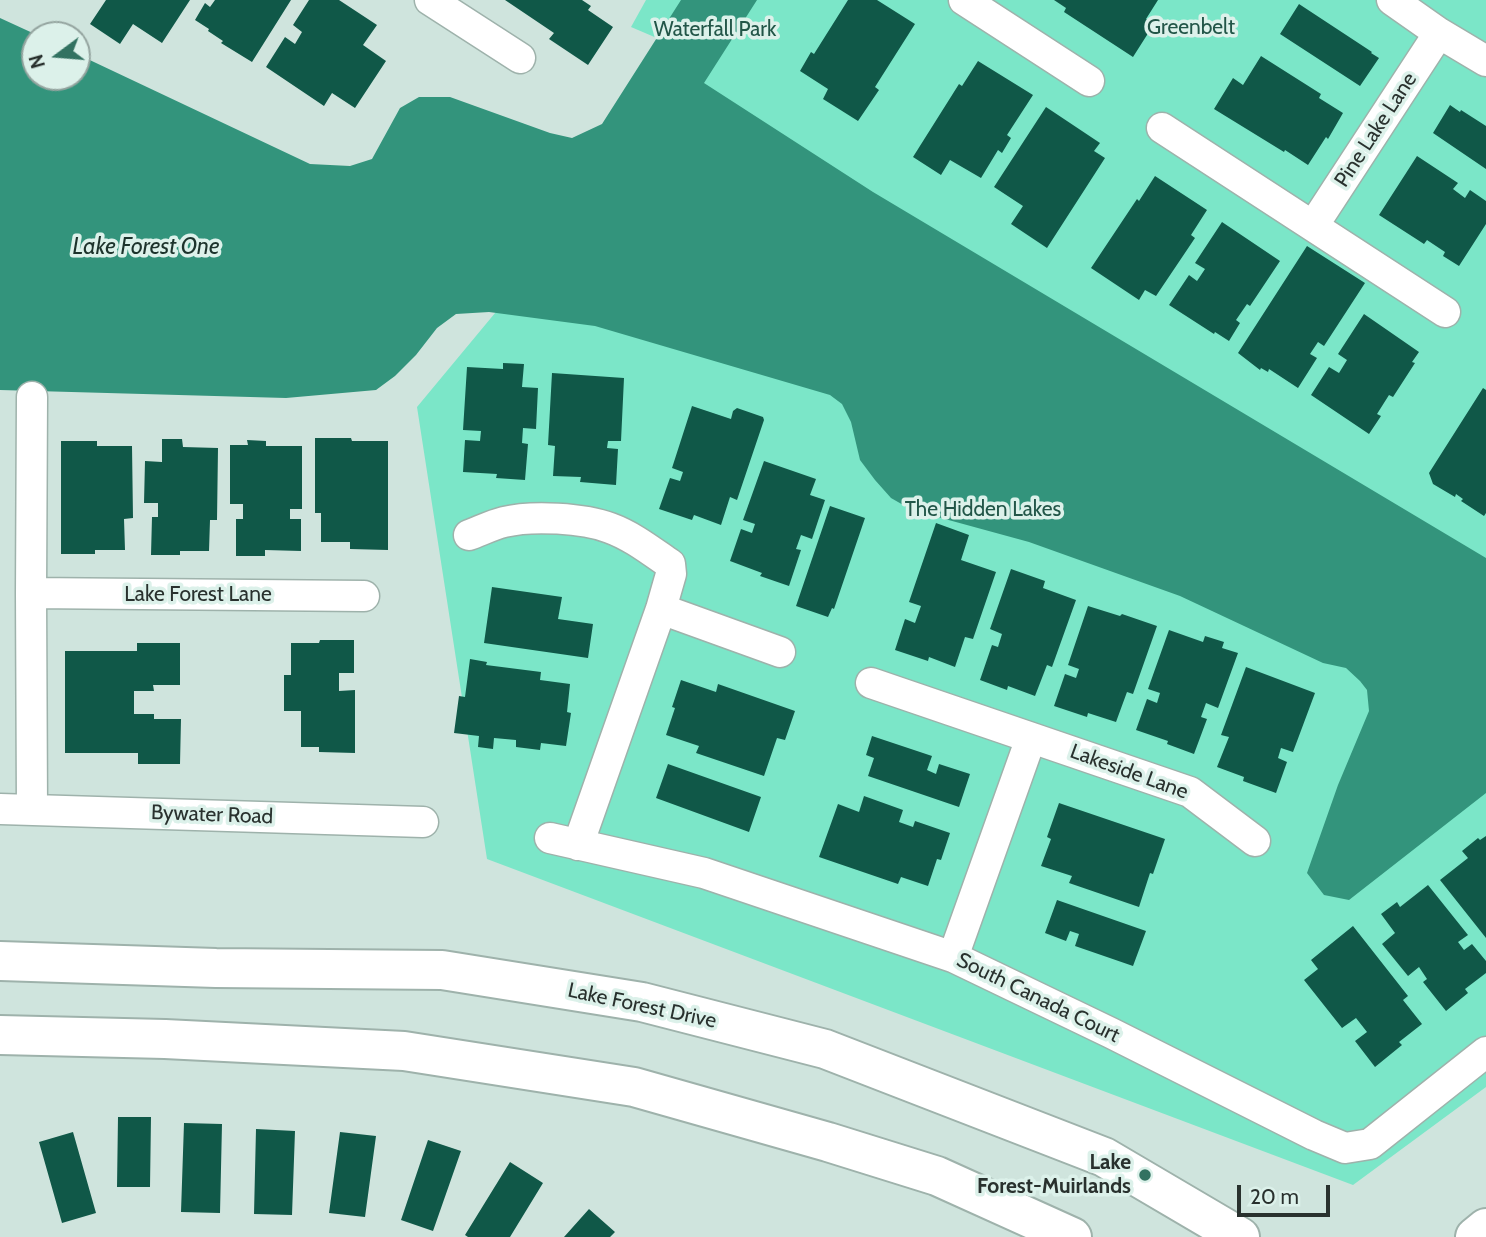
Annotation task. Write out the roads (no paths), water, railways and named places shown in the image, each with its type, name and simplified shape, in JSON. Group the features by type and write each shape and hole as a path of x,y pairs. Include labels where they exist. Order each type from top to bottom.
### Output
{"main road":[{"name":"Lake Forest Drive","path":"0,961 216,968 442,970 642,1002 825,1049 1104,1157 1240,1237"},
{"path":"0,1035 165,1039 404,1051 634,1087 936,1176 1072,1237"},
{"path":"1475,1237 1486,1228"}],"street":[{"path":"430,0 520,58"},
{"path":"1392,0 1486,61"},
{"path":"973,3 1089,81"},
{"name":"Pine Lake Lane","path":"1313,226 1439,33"},
{"path":"1162,128 1445,312"},
{"path":"32,809 33,397"},
{"path":"469,535 504,522 531,518 590,522 612,528 670,564 671,574 661,609 780,652"},
{"name":"Lake Forest Lane","path":"31,593 365,596"},
{"name":"South Canada Court","path":"661,609 564,841 705,873 953,957 1345,1148 1370,1144 1486,1052"},
{"name":"Lakeside Lane","path":"871,683 1190,792 1255,841"},
{"path":"953,957 1031,738"},
{"name":"Bywater Road","path":"0,809 423,822"}],"water":[{"name":"Lake Forest One","path":"681,0 757,0 704,83 873,192 1486,558 1486,793 1349,900 1324,895 1307,873 1338,785 1369,711 1367,690 1346,668 1323,663 1180,596 1029,542 912,510 891,498 860,460 851,422 842,404 830,395 595,326 489,312 456,314 437,328 395,376 376,390 286,398 0,390 0,18 21,28 21,91 91,91 91,61 310,164 350,166 372,159 400,108 419,97 450,97 550,133 572,138 602,124"}],"place":[{"name":"Lake Forest-Muirlands","path":"1145,1175"}],"park label":[{"name":"Greenbelt","path":"1191,28"},
{"name":"Waterfall Park","path":"715,30"},
{"name":"The Hidden Lakes","path":"983,510"}]}
